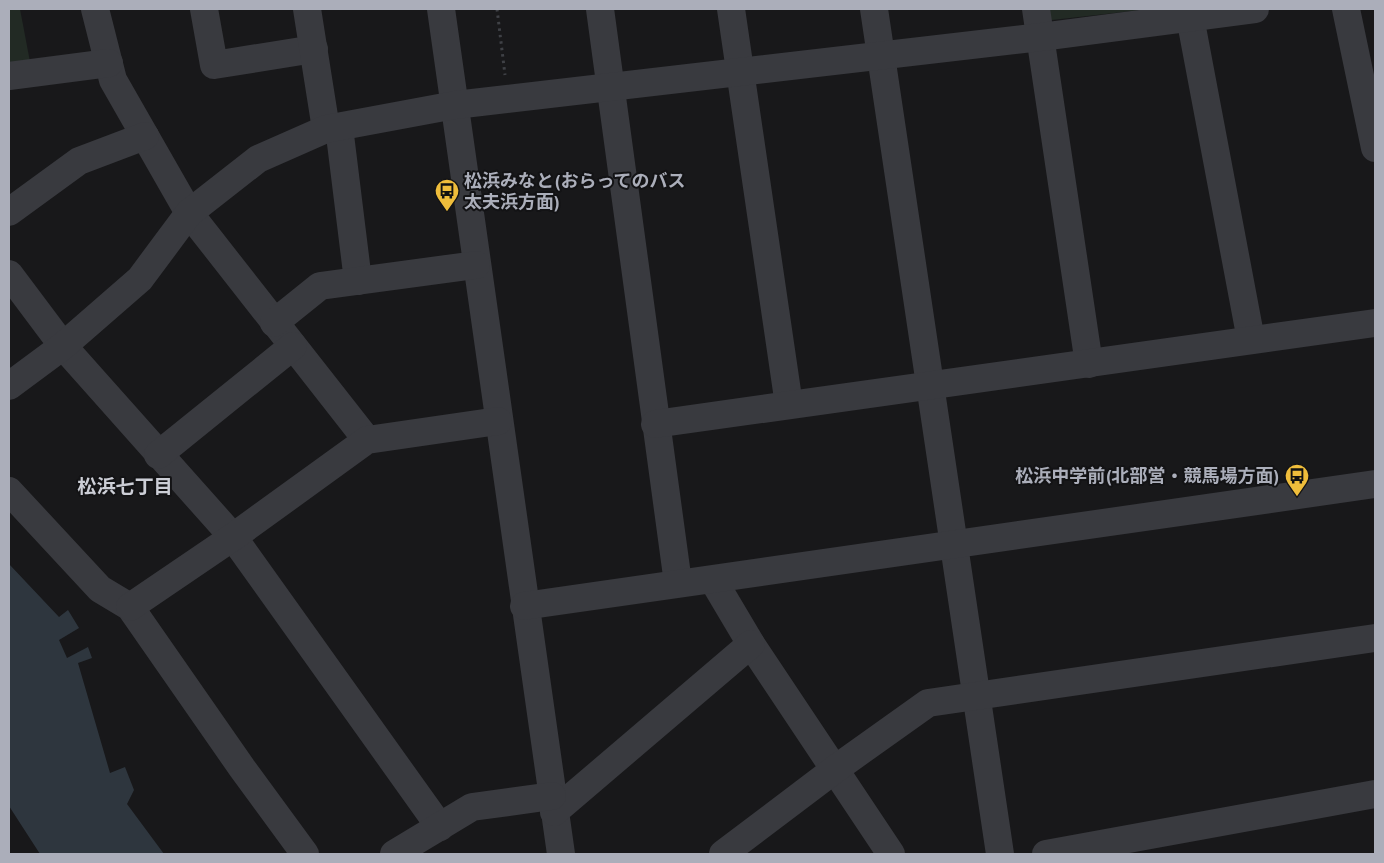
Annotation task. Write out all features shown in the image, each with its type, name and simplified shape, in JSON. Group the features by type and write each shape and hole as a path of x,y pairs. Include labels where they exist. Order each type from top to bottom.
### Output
{"street":[{"path":"95,9 113,80 189,213 367,440"},
{"path":"204,9 214,65 314,49"},
{"path":"307,9 332,128 358,281"},
{"path":"441,9 524,606 561,854"},
{"path":"600,9 612,86 655,424 678,583"},
{"path":"731,9 789,405"},
{"path":"874,9 1000,854"},
{"path":"1036,9 1089,364"},
{"path":"9,386 63,346 140,279 189,213 258,159 332,128 455,105 508,98 1041,37 1255,9"},
{"path":"1346,9 1375,148"},
{"path":"1190,17 1251,340"},
{"path":"9,76 109,62"},
{"path":"9,212 79,161 145,136"},
{"path":"274,323 320,286 476,264"},
{"path":"9,274 63,346 158,455 233,537 440,827"},
{"path":"655,424 1375,323"},
{"path":"158,455 293,346"},
{"path":"130,607 233,537 367,440 498,421"},
{"path":"524,606 1375,484"},
{"path":"9,491 100,589 130,607 242,768 305,854"},
{"path":"713,580 751,644 891,854"},
{"path":"723,854 834,770 928,703 976,694 1375,638"},
{"path":"394,854 472,807 553,804 751,644"},
{"path":"1046,854 1375,794"}],"path":[{"path":"497,9 508,98"}],"shaded area":[{"path":"9,9 20,9 31,67 9,70"},
{"path":"1041,9 1150,9 1043,21"},
{"path":"9,564 59,617 68,610 79,628 59,640 67,658 88,647 92,658 78,663 110,773 125,767 134,790 127,804 164,854 40,854 9,806"}],"place":[{"name":"松浜みなと(おらってのバス 太夫浜方面)","path":"447,212"},
{"name":"松浜中学前(北部営・競馬場方面)","path":"1297,497"}],"district":[{"name":"松浜七丁目","path":"125,486"}]}
